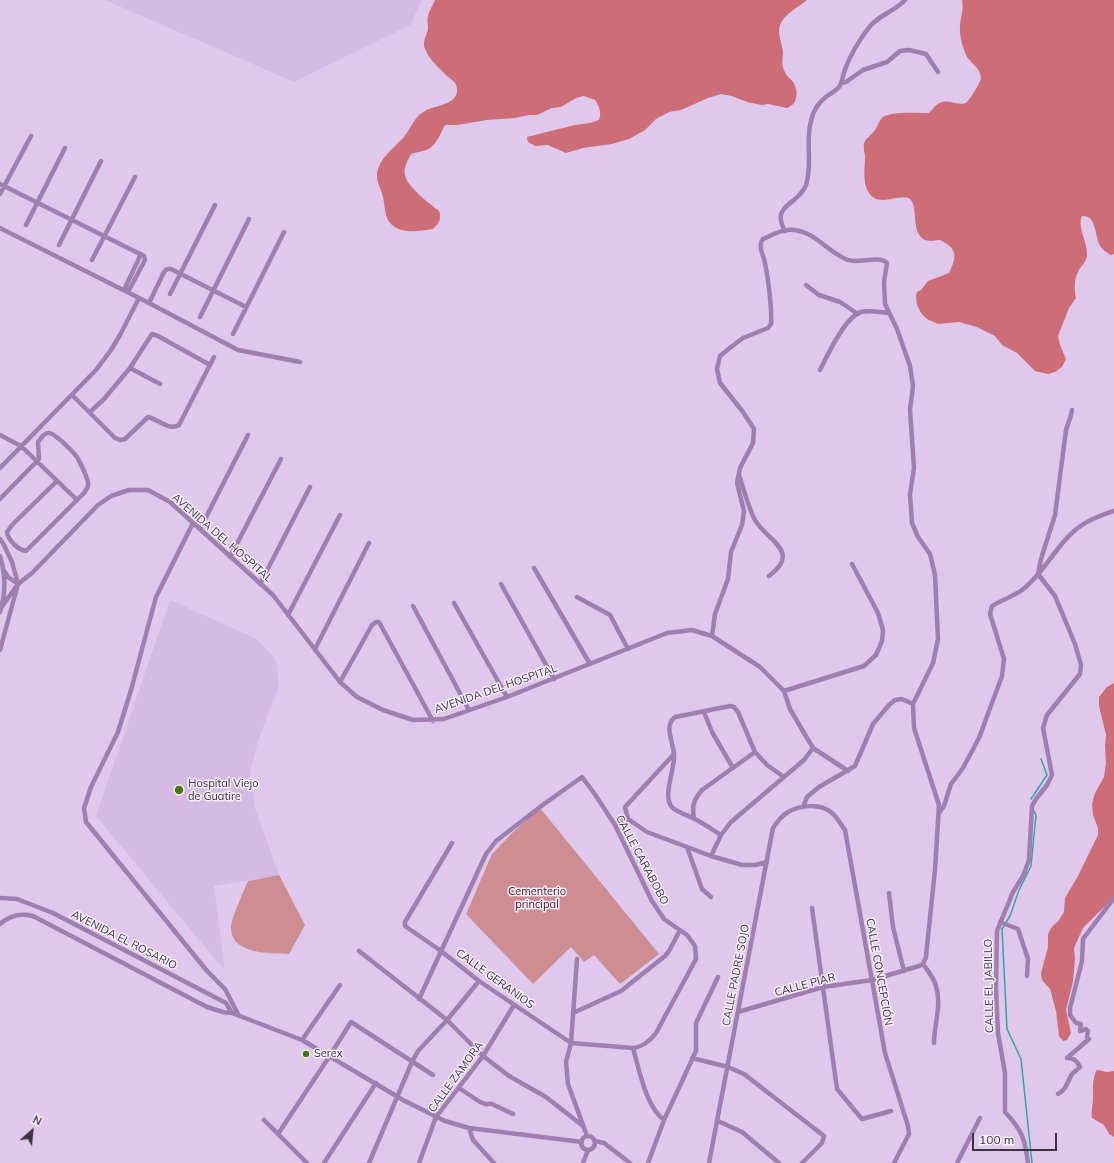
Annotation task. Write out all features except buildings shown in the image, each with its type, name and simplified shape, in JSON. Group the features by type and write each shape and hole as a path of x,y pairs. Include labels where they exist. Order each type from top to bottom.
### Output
{"street":[{"path":"784,231 780,219 781,212 798,197 806,183 809,161 809,131 812,116 819,104 841,83 850,59 867,29 905,0"},
{"path":"841,83 844,83 864,70 887,62 900,51 906,50 926,54 938,72"},
{"path":"0,194 2,185 31,136"},
{"path":"26,225 65,148"},
{"path":"59,245 101,162"},
{"path":"92,260 135,177"},
{"path":"2,185 141,254 126,291"},
{"path":"170,294 214,205"},
{"path":"200,316 248,219"},
{"path":"0,228 126,291 238,350 300,362"},
{"path":"712,636 715,614 728,579 731,552 742,525 744,512 737,483 740,468 753,443 754,428 720,383 717,369 720,356 743,338 770,326 771,314 767,277 760,242 762,239 784,231 793,230 808,234 836,254 849,260 885,260 885,304 897,329 910,366 914,386 910,410 914,468 910,494 912,523 918,537 930,554 936,575 938,638 933,663 913,704 914,728 939,805 934,885 926,957 923,964 934,980 938,993 939,1004 934,1031 934,1044"},
{"path":"233,334 284,232"},
{"path":"149,303 164,272 167,269 171,269 246,307"},
{"path":"806,285 819,295 840,302 858,314"},
{"path":"0,468 96,370 120,335 139,298"},
{"path":"820,370 837,337 858,314 862,312 889,313"},
{"path":"90,412 104,399 130,368 149,336 154,334 210,365"},
{"path":"72,395 112,435 120,440 125,439 148,417 175,427 179,424 214,357"},
{"path":"130,368 160,384"},
{"path":"1038,574 1054,515 1066,430 1072,410"},
{"path":"0,499 40,457 38,442 47,433 50,432 54,435 76,456 88,481 88,488 26,551 20,550 17,547 7,532 9,528 57,481"},
{"path":"0,435 21,446 77,500"},
{"path":"200,529 248,435"},
{"path":"230,557 281,459"},
{"path":"738,475 755,520 777,543 782,552 782,562 776,571 769,576"},
{"path":"260,584 310,487"},
{"name":"AVENIDA DEL HOSPITAL","path":"1,610 18,584 32,573 98,505 112,496 129,490 148,490 170,502 273,596 340,682 357,697 383,710 413,720 433,721 444,719 507,697 667,633 692,630 712,636 760,667 784,691 790,709 813,748 848,771"},
{"path":"938,815 944,806 951,784 963,768 980,738 1002,676 1004,659 990,614 992,606 1021,591 1038,574 1073,532 1087,522 1114,511"},
{"path":"288,615 340,515"},
{"path":"193,523 156,597 132,687 118,732 91,787 84,808 86,822 207,971 225,989 239,1016"},
{"path":"0,539 12,562 18,584 0,650"},
{"path":"315,649 369,543"},
{"path":"0,556 8,577 18,584"},
{"path":"784,691 864,666 876,655 882,641 883,630 878,613 852,564"},
{"path":"534,568 590,664"},
{"path":"1,610 5,586 4,569"},
{"name":"CALLE EL JABILLO","path":"1028,1163 1025,1142 1015,1123 1005,1112 1005,1073 998,1033 996,988 997,931 1013,892 1023,876 1029,860 1032,806 1047,786 1052,775 1043,728 1047,715 1080,674 1081,666 1075,644 1055,596 1038,574"},
{"path":"501,584 554,678"},
{"path":"577,597 610,615 628,649"},
{"path":"454,603 507,697"},
{"path":"413,606 470,710"},
{"path":"340,682 372,625 378,622 433,721"},
{"path":"802,807 807,797 819,787 855,766 873,724 889,705 895,700 902,699 913,704"},
{"path":"721,835 672,808 668,801 668,791 674,768 674,754 670,734 670,724 675,717 730,706 736,709 755,752 764,762 784,777"},
{"path":"704,712 712,732 734,768"},
{"path":"711,856 721,835 731,822 804,760 813,748"},
{"path":"694,819 692,807 702,790 755,752"},
{"path":"674,754 625,807 628,819 647,832 711,856 742,865 755,865 767,862"},
{"name":"CALLE CARABOBO","path":"441,951 486,854 496,842 544,804 582,777 615,825 652,902 664,919 687,935 695,946 696,959 656,1033 647,1043 633,1048"},
{"name":"CALLE CONCEPCIÓN","path":"802,807 819,806 832,813 845,830 885,1053 908,1126 908,1134 894,1163"},
{"name":"CALLE PADRE SOJO","path":"710,1163 773,828 779,819 787,812 802,807"},
{"path":"615,825 628,819"},
{"name":"CALLE GERANIOS","path":"452,843 405,922 405,926 441,951 479,981 571,1043"},
{"path":"687,847 702,889 711,897"},
{"path":"889,893 893,927 904,971"},
{"name":"AVENIDA EL ROSARIO","path":"0,898 17,899 53,913 226,1004 232,1013"},
{"path":"1058,1094 1067,1086 1072,1073 1080,1068 1077,1061 1072,1058 1067,1058 1089,1039 1087,1036 1088,1031 1086,1029 1080,1031 1081,1024 1076,1022 1070,1015 1070,1008 1082,961 1082,939 1114,898"},
{"path":"812,908 837,1089 862,1119 891,1111"},
{"name":"AVENIDA EL ROSARIO","path":"0,924 5,919 18,914 33,916 207,1007 232,1013 302,1040 398,1097 436,1117 469,1128 582,1142"},
{"path":"1001,922 1018,929 1020,933 1028,958 1027,976"},
{"path":"573,1013 621,991 669,951 680,930"},
{"path":"419,999 441,951"},
{"path":"358,952 447,1020 483,1056 509,1076 546,1097 583,1126"},
{"path":"577,959 571,1043 566,1062 568,1084 587,1136"},
{"name":"CALLE PIAR","path":"738,1012 824,987 872,980 923,964"},
{"path":"648,1163 664,1120 696,1051 696,1022 718,977"},
{"path":"369,1163 418,1051 447,1020 479,981"},
{"path":"302,1040 340,985"},
{"name":"CALLE ZAMORA","path":"419,1163 436,1117 483,1056 514,1005"},
{"path":"278,1134 330,1057 351,1022 433,1075"},
{"path":"571,1043 633,1048 649,1098 658,1115 664,1120"},
{"path":"692,1058 728,1067 744,1074 824,1136 822,1143 802,1163"},
{"path":"324,1163 376,1083"},
{"path":"459,1088 480,1102 492,1104 513,1114"},
{"path":"957,1163 980,1118"},
{"path":"264,1120 307,1163"},
{"path":"718,1121 742,1132 779,1163"},
{"path":"469,1128 472,1140 494,1163"},
{"path":"587,1136 592,1137 595,1141 604,1143 630,1163"},
{"path":"587,1136 584,1137 582,1142 583,1147 588,1150"},
{"path":"583,1163 588,1150 594,1147 595,1141"}],"shaded area":[{"path":"105,0 422,0 410,25 294,82"},
{"path":"435,0 807,0 785,17 779,28 783,52 783,68 794,84 796,98 794,104 787,108 747,102 732,96 721,94 681,110 669,112 656,119 645,130 629,139 566,153 548,145 535,146 528,142 527,137 599,120 600,110 595,100 584,96 576,98 561,107 552,108 537,115 487,120 457,125 445,125 432,146 426,150 411,154 405,170 405,175 410,185 419,195 439,211 439,221 433,229 422,231 405,231 394,227 388,220 377,176 383,160 404,137 418,116 428,109 451,101 457,92 457,87 453,80 433,62 424,46 428,29 428,16"},
{"path":"962,0 1114,0 1114,254 1111,255 1102,248 1091,219 1082,216 1081,229 1087,249 1087,258 1076,276 1076,298 1069,308 1058,336 1066,359 1062,367 1055,372 1048,374 1035,371 1017,353 1002,345 995,336 977,327 959,322 938,324 927,319 921,313 917,305 917,292 921,290 928,281 949,273 954,262 953,250 946,243 940,240 931,241 920,236 917,230 911,200 902,197 879,200 873,198 865,185 864,144 883,117 899,113 929,113 935,106 942,102 964,104 967,102 979,83 981,74 966,55 961,38 960,24 963,8"},
{"name":"Hospital Viejo de Guatire","path":"170,600 257,639 276,660 279,685 258,741 250,772 255,808 279,875 214,886 225,971 96,816"},
{"path":"1114,683 1114,897 1083,928 1074,948 1075,959 1073,981 1066,1010 1071,1033 1067,1040 1063,1041 1059,1036 1056,1011 1050,989 1042,980 1041,973 1048,947 1048,934 1064,912 1065,898 1078,876 1098,835 1098,828 1093,815 1092,804 1095,793 1104,777 1106,763 1106,735 1099,706 1099,697 1107,687"},
{"path":"1096,1071 1107,1072 1114,1071 1114,1137 1109,1134 1104,1125 1092,1118 1093,1082"}],"green space":[{"name":"Cementerio principal","path":"540,808 659,954 620,984 594,955 584,962 571,947 533,984 466,914 492,854 512,833"},
{"path":"279,875 305,925 289,954 253,951 245,948 233,937 231,928 235,911 248,881"}],"waterway":[{"path":"1031,799 1047,775 1041,759"},
{"path":"1032,1163 1021,1059 1007,1029 1002,929 1010,916 1019,890 1031,866 1036,815 1034,811"}],"place":[{"name":"Hospital Viejo de Guatire","path":"179,790"},
{"name":"Serex","path":"306,1054"}]}
